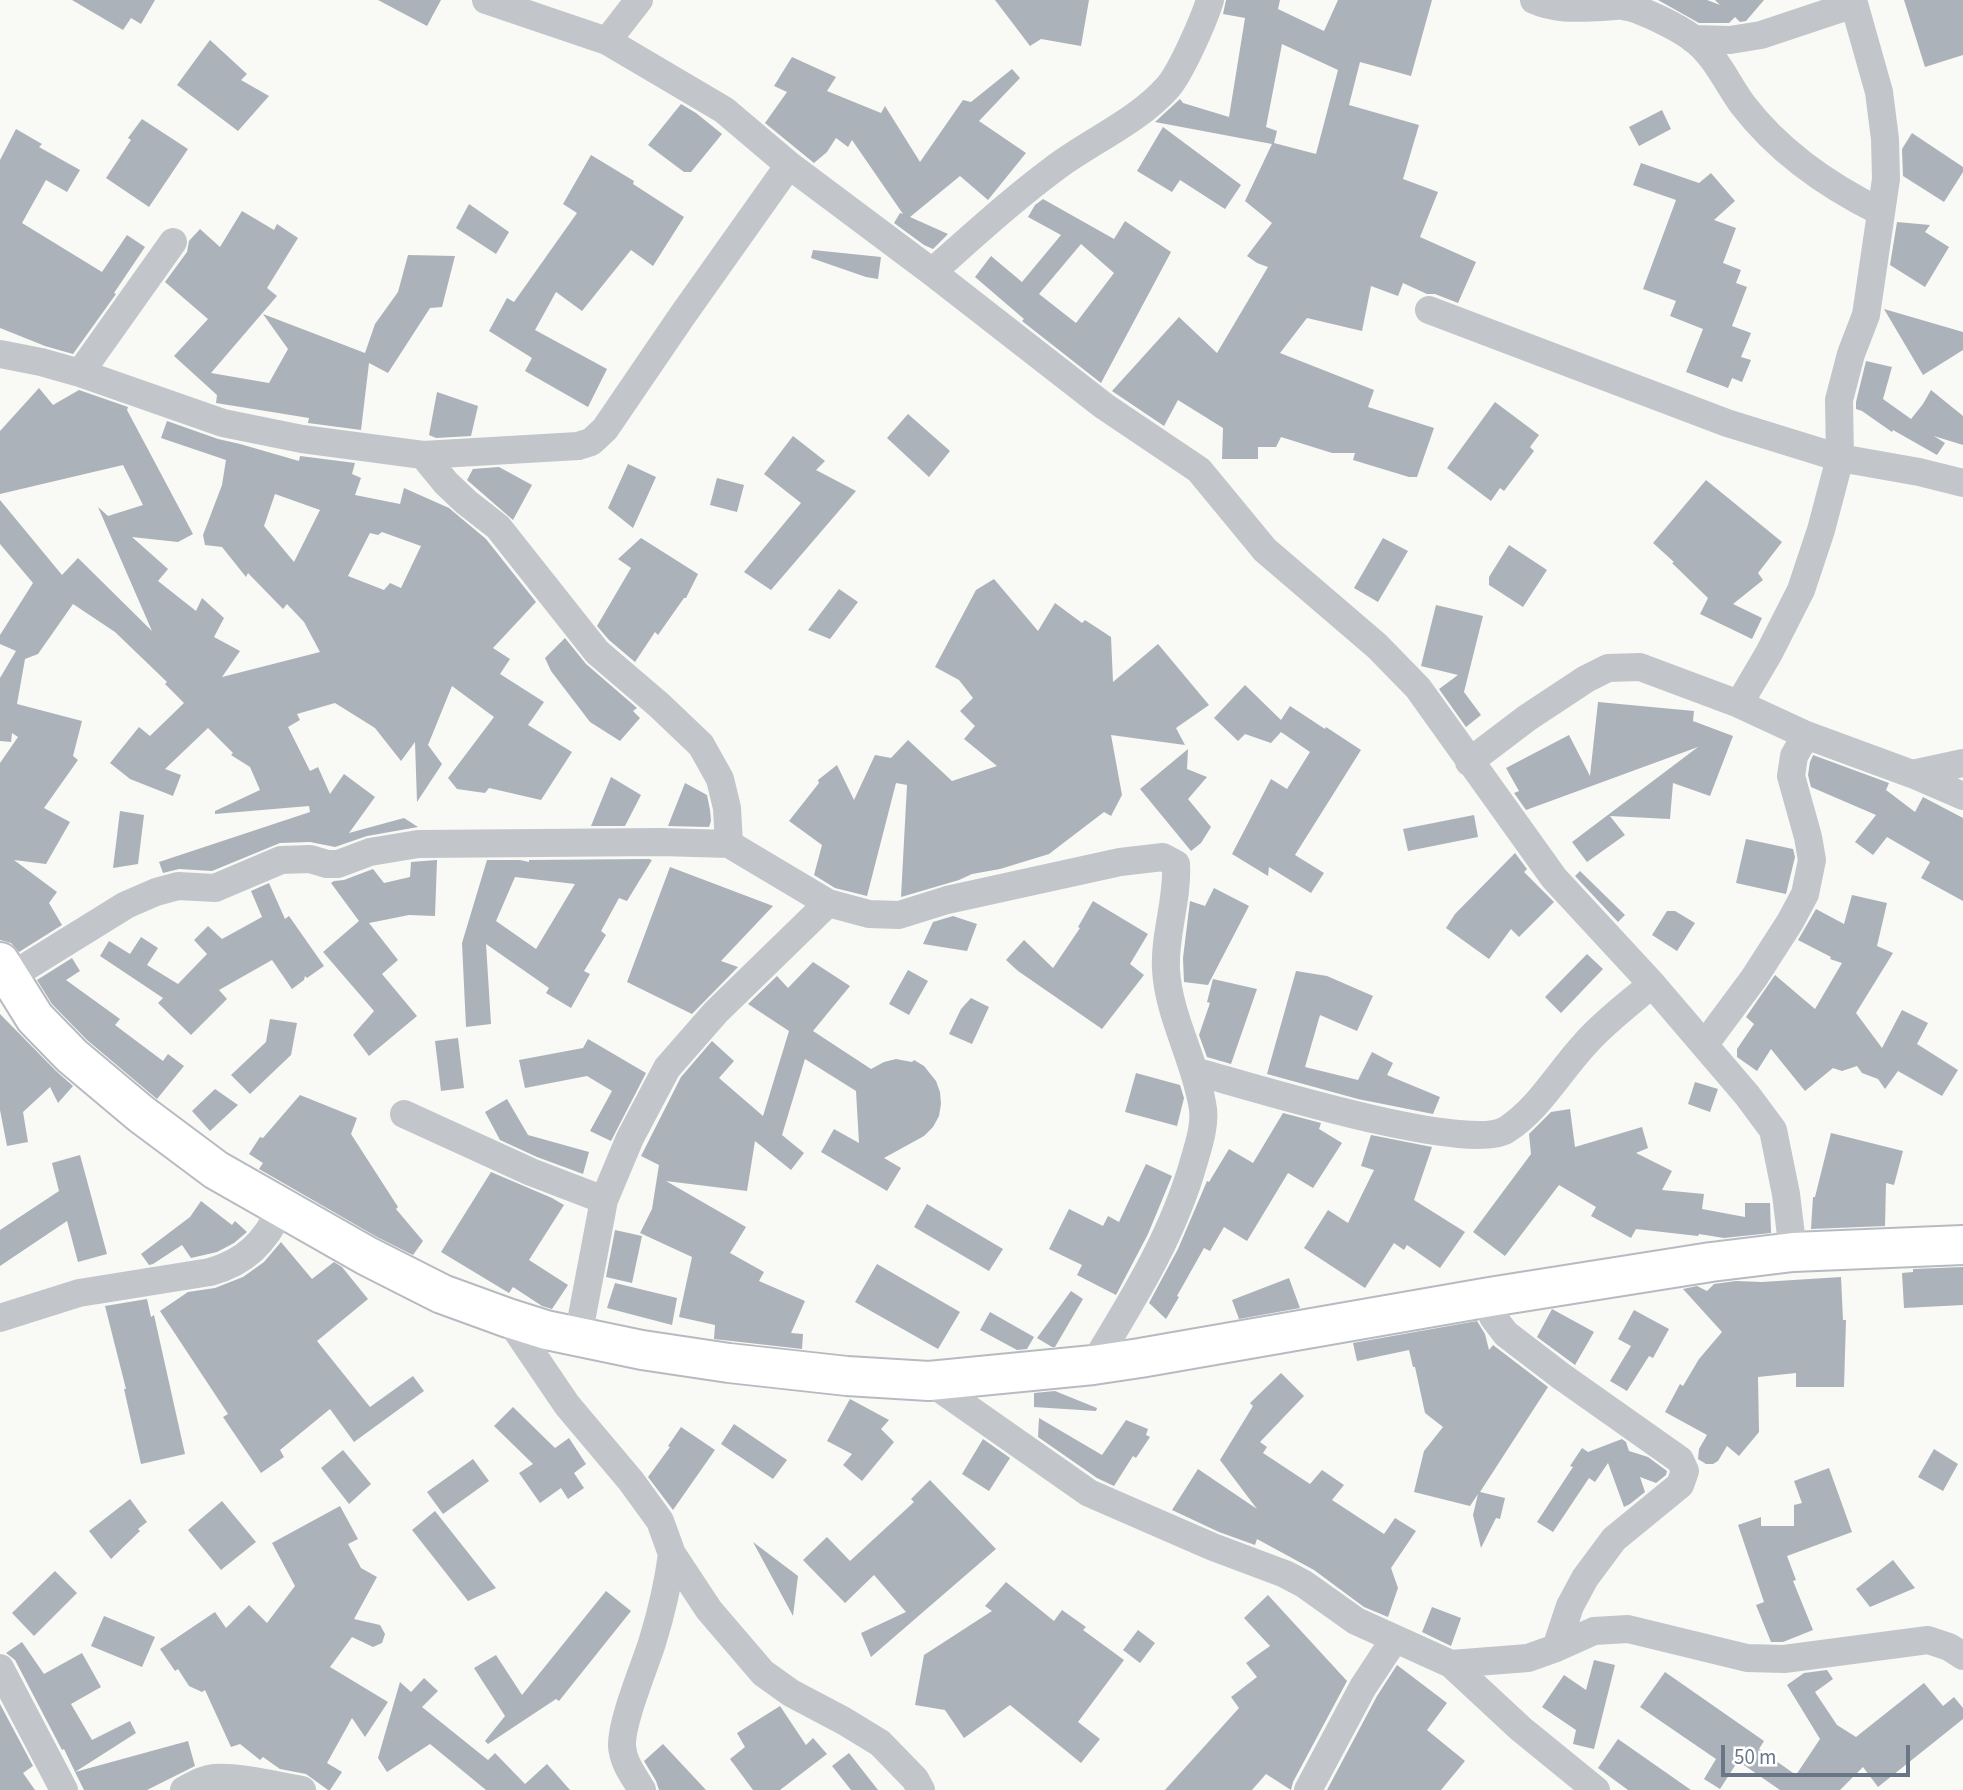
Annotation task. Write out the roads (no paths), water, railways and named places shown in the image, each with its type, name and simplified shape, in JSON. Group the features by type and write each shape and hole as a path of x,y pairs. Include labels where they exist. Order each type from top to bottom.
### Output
{"street":[{"path":"486,0 607,41 724,110 789,165 1104,406 1199,470 1265,550 1377,646 1418,688 1554,878 1653,984 1747,1095 1773,1130 1786,1194 1793,1252"},
{"path":"607,41 639,0"},
{"path":"932,272 1005,207 1061,163 1149,105 1170,85 1188,53 1210,0"},
{"path":"1534,0 1548,6 1573,9 1627,3 1693,38 1712,57 1742,104 1780,147 1813,173 1881,212"},
{"path":"1693,38 1730,40 1761,35 1854,2 1879,92 1885,139 1886,179 1866,315 1851,354 1839,400 1840,458 1821,530 1801,590 1769,653 1738,704"},
{"path":"0,354 80,373 222,423 302,439 423,455 578,446 591,442 605,429 789,165"},
{"path":"80,373 173,242"},
{"path":"1429,310 1727,423 1840,458 1963,483"},
{"path":"423,455 446,483 498,527 597,652 701,745 720,779 727,808 730,844"},
{"path":"1469,762 1527,718 1586,679 1608,667 1640,667 1963,796"},
{"path":"1705,1044 1754,978 1805,894 1811,860 1808,837 1791,776 1794,756 1806,735"},
{"path":"1912,774 1963,763"},
{"path":"1093,1365 1161,1248 1184,1196 1202,1134 1203,1111 1194,1071 1171,998 1166,969 1177,880 1176,864 1163,857 1120,862 1014,885 947,900 899,915 869,914 828,903 730,844 418,844 370,852 338,864 310,859 281,860 215,888 178,886 156,892 127,905 3,974 35,1018 72,1056 141,1114 216,1170 366,1256 442,1294 546,1330 642,1350 729,1363 848,1376 929,1381 1093,1365 1711,1262 1793,1252 1963,1245"},
{"path":"578,1337 604,1200 630,1138 667,1068 716,1012 828,903"},
{"path":"1194,1071 1397,1125 1467,1135 1502,1132 1519,1121 1536,1104 1587,1041 1653,984"},
{"path":"404,1114 531,1172 604,1200"},
{"path":"0,1318 79,1293 228,1267 248,1254 271,1230 281,1209"},
{"path":"1490,1297 1493,1317 1506,1334 1680,1460 1685,1471 1680,1485 1614,1539 1585,1578 1570,1606 1556,1648"},
{"path":"509,1318 566,1405 631,1481 660,1521 672,1554 709,1610 763,1673 791,1693 844,1720 880,1743 915,1779 920,1790"},
{"path":"929,1381 1089,1493 1213,1547 1285,1574 1304,1584 1356,1621 1451,1664 1521,1729 1596,1790"},
{"path":"642,1790 627,1765 622,1746 626,1723 667,1591 672,1554"},
{"path":"1451,1664 1528,1658 1594,1631 1628,1629 1747,1658 1784,1659 1928,1640 1949,1647 1963,1656"},
{"path":"1308,1790 1363,1687 1394,1640"},
{"path":"0,1668 64,1790"},
{"path":"184,1790 201,1781 216,1778 260,1782 302,1790"}]}
